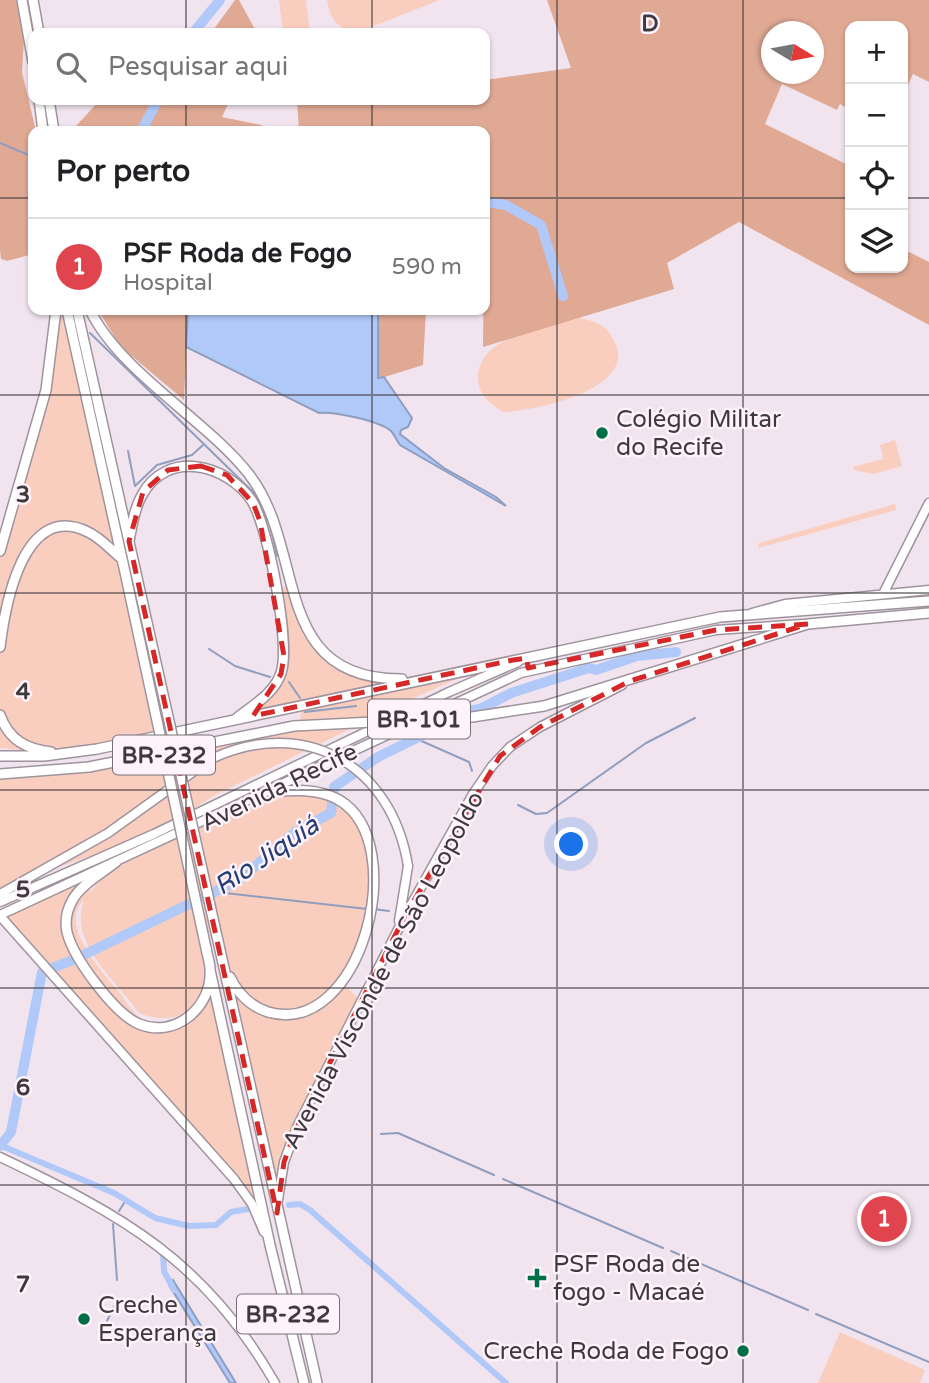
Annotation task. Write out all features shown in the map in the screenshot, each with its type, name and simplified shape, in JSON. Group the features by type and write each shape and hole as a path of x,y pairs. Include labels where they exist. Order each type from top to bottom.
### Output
{"highway":[{"path":"22,0 28,34"},
{"path":"33,0 38,28"},
{"path":"40,105 42,126"},
{"path":"51,105 53,126"},
{"path":"0,551 46,390 56,315"},
{"name":"BR-232","path":"68,315 270,1245 304,1383"},
{"name":"BR-232","path":"78,315 317,1383"},
{"path":"93,315 115,346 249,474 266,500 279,533 301,621 322,652 340,666 374,678 417,679"},
{"path":"129,541 143,492 168,470 201,466 213,469 227,475 253,503 265,539 279,605 284,656 281,674 269,692 234,720"},
{"path":"0,647 19,564 38,537 56,528 76,528 96,536 122,561"},
{"name":"BR-101","path":"0,756 63,754 720,617 929,601"},
{"name":"Avenida Visconde de São Leopoldo","path":"0,774 89,767 294,726 472,717 544,706 808,624 929,613"},
{"path":"0,715 13,738 26,746 63,754"},
{"path":"221,951 235,987 249,1003 273,1013 303,1012 326,999 349,969 363,942 372,894 372,857 356,815 341,801 321,793 271,792"},
{"path":"116,862 86,885 70,903 66,923 70,940 95,981 131,1020 146,1027 163,1028 185,1021 198,1008 207,989 210,970"}],"main road":[{"path":"883,594 929,503"},
{"path":"746,615 785,604 929,590"},
{"name":"Avenida Recife","path":"0,916 271,792 521,673 716,630 808,624"},
{"name":"Avenida Recife","path":"0,902 155,834 449,692 527,658"},
{"name":"Avenida Visconde de São Leopoldo","path":"277,1213 279,1186 289,1144 396,934 473,794 500,756 540,727 630,681"},
{"path":"0,894 108,833 211,759 248,745 277,741 310,746 341,759 364,776 385,801 400,832 408,866 396,934"},
{"path":"0,916 234,1179 253,1204 270,1245"},
{"path":"0,1157 128,1223 171,1255 212,1294 248,1340 275,1383"}],"highlighted area":[{"path":"201,466 227,475 253,503 260,521 284,656 281,674 253,716 513,660 527,658 528,668 716,630 808,624 630,681 540,727 500,756 406,914 297,1127 284,1162 277,1213 129,541 143,492 168,470"}],"shaded area":[{"path":"0,0 16,0 24,39 22,72 35,126 28,126 28,255 7,261 1,259"},
{"path":"235,0 239,0 254,28 215,28"},
{"path":"279,0 306,0 309,28 282,28"},
{"path":"327,0 440,0 369,28 343,28 330,12"},
{"path":"547,0 929,0 929,82 913,74 908,84 908,21 845,21 845,107 840,104 837,110 782,84 765,124 845,164 845,273 908,273 908,252 929,262 929,325 739,222 667,263 674,289 483,347 483,315 490,315 490,126 299,126 297,105 490,105 490,79 571,68"},
{"path":"95,105 228,105 222,117 263,126 76,126"},
{"path":"56,315 63,315 114,539 125,561 140,610 151,660 162,735 81,748 0,748 0,559 46,394"},
{"path":"101,315 188,315 184,400 120,346"},
{"path":"378,315 426,315 423,365 378,379"},
{"path":"580,318 602,326 616,345 618,361 610,374 597,386 558,402 518,411 504,412 486,399 478,380 480,365 488,353 515,336"},
{"path":"895,440 902,466 874,474 854,470 853,467 883,459 880,445"},
{"path":"895,504 896,510 758,548 759,543"},
{"path":"286,584 303,635 326,661 349,674 386,682 514,654 416,697 217,794 154,834 53,869 113,832 107,832 0,891 0,772 27,774 300,720 302,710 241,723 274,694 286,670 289,645 280,593"},
{"path":"296,790 343,800 356,809 370,831 374,848 373,905 341,982 360,1000 296,1127 277,1206 221,937 204,936 206,980 201,997 195,1005 179,1016 159,1018 139,1013 97,960 82,930 84,900 77,910 76,922 85,948 133,1012 157,1024 178,1022 197,1013 204,1006 213,983 214,967 264,1206 255,1203 3,918 96,876 88,894 105,877 155,846 184,832"},
{"path":"840,1332 925,1370 920,1383 818,1383"}],"water":[{"path":"188,315 378,315 378,378 384,377 412,418 408,427 401,430 400,434 444,468 496,497 506,506 400,445 392,432 385,427 356,418 319,413 186,347"},
{"path":"173,1280 236,1383 230,1383 169,1285"}],"waterway":[{"name":"Rio Jiquiá","path":"197,28 220,0"},
{"name":"Rio Jiquiá","path":"144,126 155,105"},
{"path":"0,143 28,155"},
{"name":"Rio Jiquiá","path":"490,203 506,205 541,225 563,296"},
{"path":"90,333 253,492 270,525 277,556"},
{"path":"128,451 135,486 157,465 192,455 203,445"},
{"path":"209,649 235,666 270,677"},
{"name":"Rio Jiquiá","path":"0,1146 11,1132 42,972 73,960 239,880 295,832 331,813 334,787 378,757 433,730 454,725 469,711 482,708 511,693 589,668 596,670 637,656 676,652"},
{"path":"289,682 300,698"},
{"path":"305,712 356,706"},
{"path":"518,805 536,814 547,813 646,743 695,718"},
{"path":"417,739 469,762 472,771"},
{"path":"216,892 367,909"},
{"path":"373,909 389,911"},
{"path":"381,1134 398,1133 494,1175"},
{"path":"2,1146 114,1193 155,1218 189,1226 216,1225 231,1212 248,1209"},
{"path":"503,1179 663,1248"},
{"path":"119,1211 126,1200"},
{"path":"289,1205 300,1204 310,1210 506,1383"},
{"path":"113,1224 117,1280"},
{"path":"671,1251 808,1310"},
{"path":"163,1253 164,1271 174,1290"},
{"path":"107,1321 118,1299"},
{"path":"816,1314 929,1362"}],"place":[{"name":"Colégio Militar do Recife","path":"602,433"},
{"name":"PSF Roda de Fogo","path":"884,1219"},
{"name":"PSF Roda de fogo - Macaé","path":"537,1278"},
{"name":"Creche Esperança","path":"84,1319"},
{"name":"Creche Roda de Fogo","path":"743,1351"}]}
